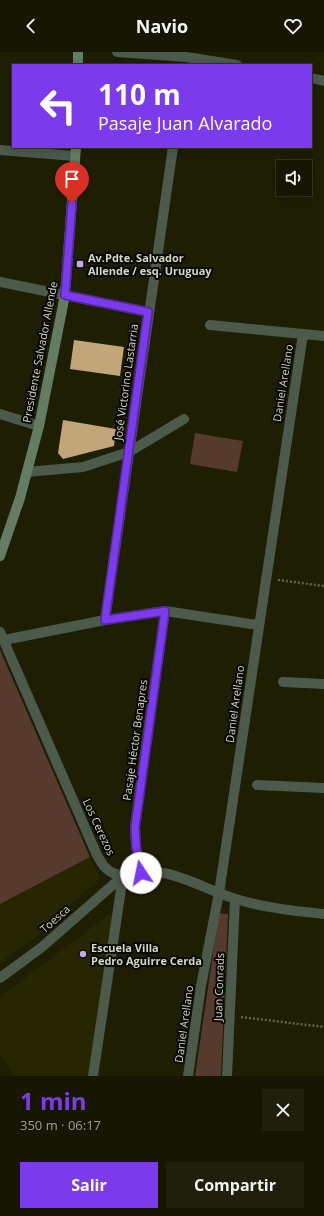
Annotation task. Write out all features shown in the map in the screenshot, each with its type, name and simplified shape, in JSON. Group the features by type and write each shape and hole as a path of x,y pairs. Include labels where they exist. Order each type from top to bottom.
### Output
{"main road":[{"path":"78,52 78,64"},
{"name":"Presidente Salvador Allende","path":"0,556 12,523 39,426 65,295 75,152"}],"street":[{"path":"117,52 186,61 224,64"},
{"path":"312,78 324,81"},
{"name":"José Victorino Lastarria","path":"105,620 148,312 173,148"},
{"path":"0,150 75,152"},
{"path":"0,282 148,312"},
{"path":"210,325 324,336"},
{"name":"Daniel Arellano","path":"188,1076 201,986 219,893 258,625 303,334"},
{"path":"0,414 39,426"},
{"path":"27,472 83,467 128,452 184,419"},
{"path":"2,636 165,611 258,625"},
{"name":"Pasaje Héctor Benapres","path":"141,873 136,846 135,827 165,611"},
{"name":"Los Cerezos","path":"2,636 96,853 106,868 117,875 123,876"},
{"path":"283,682 324,684"},
{"path":"257,785 324,788"},
{"path":"93,1076 123,876 141,873 166,873 235,899 275,908 324,914"},
{"name":"Toesca","path":"0,978 42,947 123,876"},
{"name":"Juan Conrads","path":"227,1076 235,899"}],"path":[{"path":"276,580 324,586"},
{"path":"230,1015 324,1027"}],"shaded area":[{"path":"195,433 243,441 237,472 190,464"},
{"path":"0,650 90,857 0,904"},
{"path":"90,857 100,878 32,940 0,963 0,904"},
{"name":"Escuela Villa Pedro Aguirre Cerda","path":"115,910 88,1076 14,1076 0,1055 0,997"},
{"path":"219,913 228,914 221,1076 195,1076"}],"building":[{"path":"74,340 124,347 120,376 70,369"},
{"path":"63,420 116,429 114,446 63,459 58,453"}],"place":[{"name":"Av.Pdte. Salvador Allende / esq. Uruguay","path":"80,264"},
{"name":"Escuela Villa Pedro Aguirre Cerda","path":"83,954"}],"route":[{"path":"72,203 65,295 148,312 105,620 165,611 135,827 136,846 141,873"}]}
